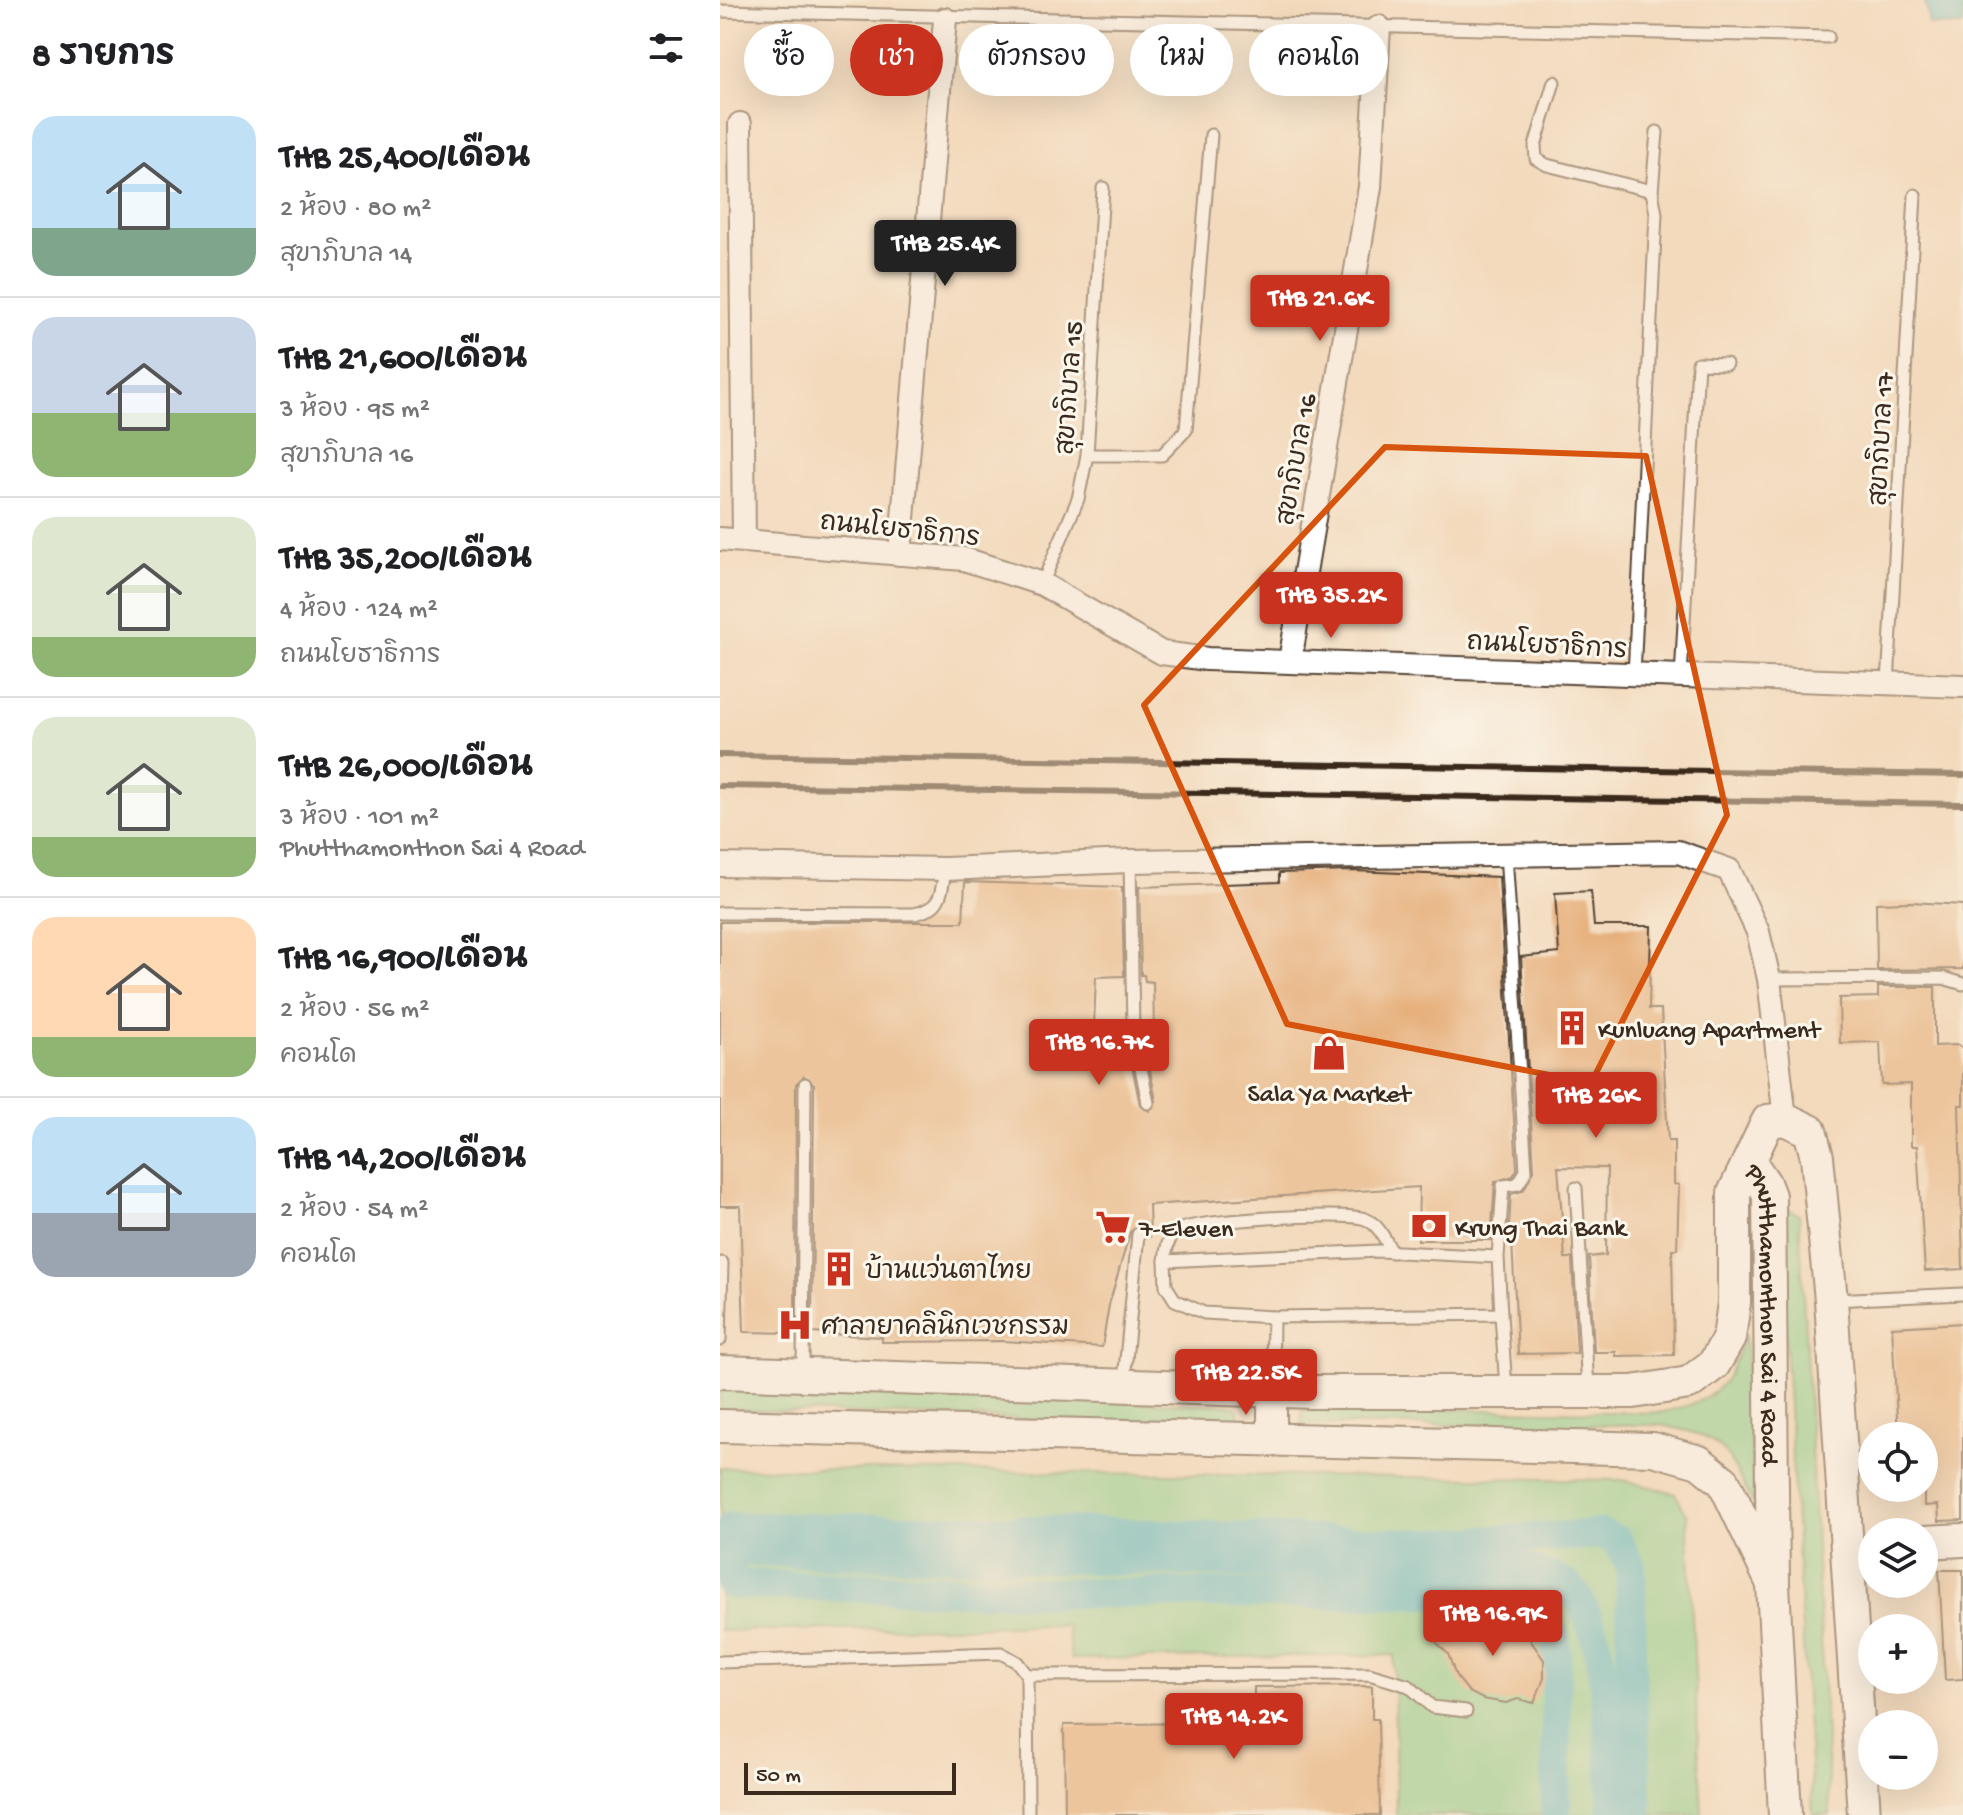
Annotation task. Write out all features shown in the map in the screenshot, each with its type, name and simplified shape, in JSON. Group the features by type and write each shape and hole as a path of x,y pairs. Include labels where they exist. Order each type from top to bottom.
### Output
{"main road":[{"name":"Phutthamonthon Sai 4 Road","path":"1785,1119 1768,1121 1758,1138 1751,1164 1769,1196 1773,1584 1785,1815"},
{"path":"1785,1119 1810,1131 1817,1157 1858,1536"},
{"path":"720,1372 1272,1391 1589,1393 1633,1392 1689,1383 1714,1364 1729,1338 1734,1303 1734,1193 1751,1164"},
{"path":"720,1426 1653,1449 1699,1462 1724,1482 1773,1584"},
{"path":"1938,1541 1963,1540"},
{"path":"1860,1598 1864,1815"}],"street":[{"path":"900,554 945,19"},
{"name":"สุขาภิบาล 16","path":"1290,661 1370,187 1378,96"},
{"path":"740,124 744,541"},
{"name":"ถนนโยธาธิการ","path":"720,539 964,559 1042,584 1162,653 1207,659 1963,686"},
{"path":"720,865 945,869 1130,861 1678,852 1729,870 1758,932 1769,979 1785,1119"},
{"path":"1272,1391 1272,1442"}],"lane":[{"path":"720,11 1249,25"},
{"path":"1388,27 1828,37"},
{"path":"1554,82 1535,146 1536,159 1547,165 1652,191"},
{"path":"1634,676 1656,214 1652,191 1657,132"},
{"path":"1087,455 1162,455 1186,430 1211,135"},
{"name":"สุขาภิบาล 15","path":"1042,584 1078,499 1087,455 1103,188"},
{"name":"สุขาภิบาล 17","path":"1888,684 1915,195"},
{"path":"1681,678 1698,363 1726,364"},
{"path":"1506,853 1526,1171 1518,1184 1503,1186 1498,1257 1507,1392"},
{"path":"1130,861 1133,1028 1148,1103"},
{"path":"720,913 914,914 931,910 940,902 945,869"},
{"path":"1769,979 1943,978 1963,984"},
{"path":"803,1376 805,1084"},
{"path":"1576,1188 1589,1393"},
{"path":"1392,1252 1378,1228 1365,1219 1349,1216 1263,1219 1187,1227 1174,1232 1167,1245 1166,1286 1175,1300 1204,1313 1273,1317 1501,1314"},
{"path":"1124,1384 1138,1234"},
{"path":"1165,1261 1392,1252 1498,1257"},
{"path":"720,1340 722,1263"},
{"path":"1831,1300 1963,1294"},
{"path":"1272,1391 1273,1317"},
{"path":"720,1662 1001,1653 1017,1662 1027,1675 1028,1815"},
{"path":"1027,1675 1369,1674 1409,1686 1432,1707 1466,1711"}],"highlighted area":[{"path":"1385,447 1646,456 1727,815 1591,1083 1287,1024 1144,705"}],"green space":[{"path":"1789,1209 1799,1215 1830,1815 1813,1815 1778,1218 1781,1211"},
{"path":"1745,1332 1755,1506 1730,1460 1713,1442 1701,1435 1661,1425 1301,1425 1302,1411 1310,1407 1658,1413 1694,1403 1717,1389 1733,1367"},
{"path":"720,1390 1228,1405 1237,1408 1239,1417 1234,1424 1227,1426 720,1409"},
{"path":"720,1468 1622,1480 1675,1493 1687,1515 1702,1815 1396,1815 1394,1655 1071,1659 1067,1625 720,1631"}],"water":[{"path":"1925,0 1963,0 1963,26 1929,25"}],"building":[{"path":"1353,871 1499,877 1517,1169 1513,1176 1495,1182 1491,1240 1418,1240 1419,1187 1149,1205 1150,1236 1140,1226 1130,1232 1109,1305 1102,1347 1004,1341 882,1342 882,1337 812,1333 814,1084 804,1076 796,1084 795,1333 744,1332 740,1206 720,1206 720,922 963,922 965,882 1122,887 1124,976 1096,977 1094,1026 1124,1027 1140,1105 1149,1111 1156,1101 1142,1028 1154,1028 1153,982 1145,981 1144,975 1141,975 1139,887 1279,882 1279,873"},
{"path":"1591,891 1594,926 1651,926 1649,1009 1661,1009 1668,1141 1674,1141 1674,1184 1679,1185 1677,1249 1672,1249 1674,1355 1616,1356 1616,1352 1594,1352 1589,1257 1606,1255 1607,1168 1558,1167 1565,1258 1572,1258 1577,1353 1518,1354 1512,1241 1508,1241 1511,1194 1523,1191 1534,1170 1521,957 1559,953 1555,893"},
{"path":"1876,903 1963,905 1963,969 1877,970"},
{"path":"1878,987 1935,987 1935,1046 1958,1045 1963,1048 1963,1105 1959,1105 1963,1269 1925,1271 1917,1146 1911,1146 1911,1084 1882,1085 1880,1042 1840,1043 1839,998 1878,997"},
{"path":"1963,1323 1963,1520 1939,1521 1938,1505 1924,1506 1924,1502 1938,1502 1938,1422 1897,1422 1892,1327"},
{"path":"1939,1570 1963,1570 1963,1679 1945,1680"},
{"path":"1489,1613 1507,1619 1524,1631 1544,1660 1544,1678 1534,1703 1518,1699 1506,1703 1483,1699 1469,1692 1456,1676 1448,1654 1432,1638 1460,1618"},
{"path":"1372,1686 1372,1719 1378,1719 1380,1815 1065,1815 1064,1725 1254,1722 1254,1687"}],"waterway":[{"path":"1556,1815 1556,1640 1546,1615 1522,1594 1063,1593 731,1584 731,1527 1064,1531 1431,1544 1602,1534 1618,1541 1631,1567 1631,1668 1638,1815"},
{"path":"720,1545 743,1551 807,1553 1523,1568 1569,1587 1583,1606 1593,1632 1606,1695 1613,1815"}],"railway":[{"path":"720,755 1963,775"},
{"path":"720,786 1963,804"}],"place":[{"name":"Kunluang Apartment","path":"1572,1028"},
{"name":"Sala Ya Market","path":"1329,1053"},
{"name":"Krung Thai Bank","path":"1429,1226"},
{"name":"7-Eleven","path":"1113,1227"},
{"name":"บ้านแว่นตาไทย","path":"839,1269"},
{"name":"ศาลายาคลินิกเวชกรรม","path":"795,1325"}]}
